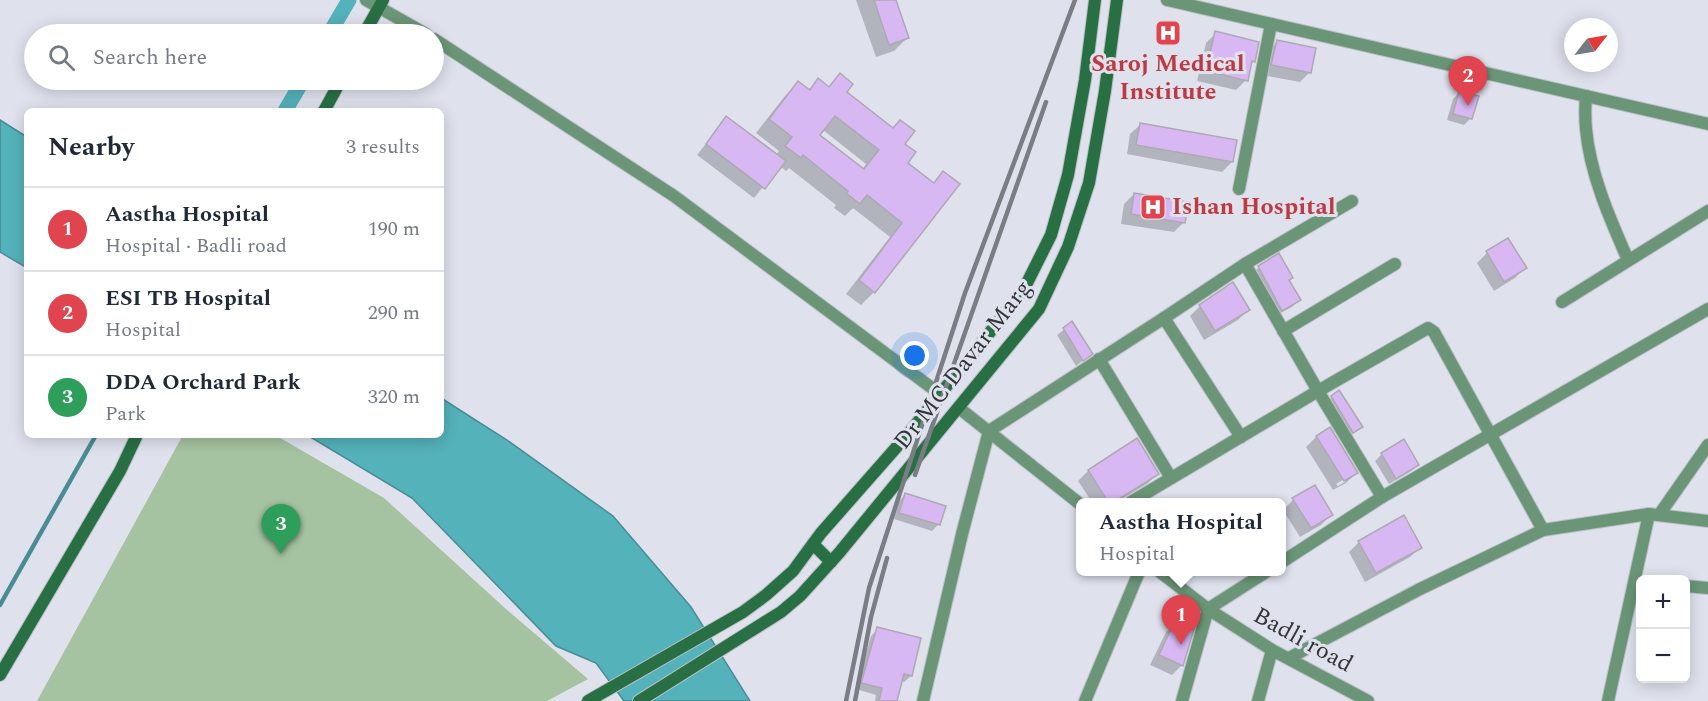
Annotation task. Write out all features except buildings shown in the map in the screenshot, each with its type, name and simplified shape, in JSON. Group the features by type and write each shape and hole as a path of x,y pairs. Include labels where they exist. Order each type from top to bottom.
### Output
{"street":[{"path":"588,701 743,612 793,571 1023,291 1051,235 1068,174 1085,80 1095,0"},
{"name":"Dr MC Davar Marg","path":"639,701 781,612 800,596 831,562 1039,309 1068,248 1089,183 1105,91 1117,0"},
{"path":"1167,0 1708,124"},
{"path":"367,24 374,2 409,24"},
{"path":"1239,189 1271,24"},
{"path":"444,46 674,196 940,394"},
{"path":"326,108 336,90"},
{"path":"1586,96 1586,130 1590,154 1608,212 1628,260"},
{"path":"923,701 988,431 1245,264 1352,201"},
{"path":"1562,302 1708,211"},
{"path":"1245,264 1382,497"},
{"path":"1283,331 1395,264"},
{"path":"1286,559 1382,497 1708,309"},
{"path":"1164,318 1241,436"},
{"path":"1138,498 1428,328 1434,333 1543,530"},
{"path":"1099,359 1171,478"},
{"path":"959,408 1076,501"},
{"path":"0,675 120,471 136,438"},
{"path":"1639,575 1654,515 1708,445"},
{"path":"1289,658 1543,530 1654,515 1708,521"},
{"path":"813,544 831,562"},
{"path":"1085,701 1137,576"},
{"name":"Badli road","path":"1165,576 1208,609 1272,650 1368,701"},
{"path":"1182,701 1208,609 1260,576"},
{"path":"1608,701 1636,585"},
{"path":"1690,586 1708,588"},
{"path":"1258,701 1272,650"}],"green space":[{"path":"181,438 280,438 384,498 506,609 588,679 547,701 37,701"}],"water":[{"path":"0,120 24,135 24,266 0,252"},
{"path":"444,400 507,440 613,516 691,607 750,701 624,701 596,663 556,646 412,498 312,438 444,438"}],"waterway":[{"path":"335,24 349,0"},
{"path":"287,108 297,90"},
{"path":"0,605 94,438"}],"railway":[{"path":"846,701 869,588 965,293 1075,0"},
{"path":"915,475 1046,102"},
{"path":"855,701 871,617 887,558"}],"place":[{"name":"Saroj Medical Institute","path":"1168,33"},
{"name":"ESI TB Hospital","path":"1468,106"},
{"name":"Ishan Hospital","path":"1153,207"},
{"name":"DDA Orchard Park","path":"281,554"},
{"name":"Aastha Hospital","path":"1181,645"}]}
